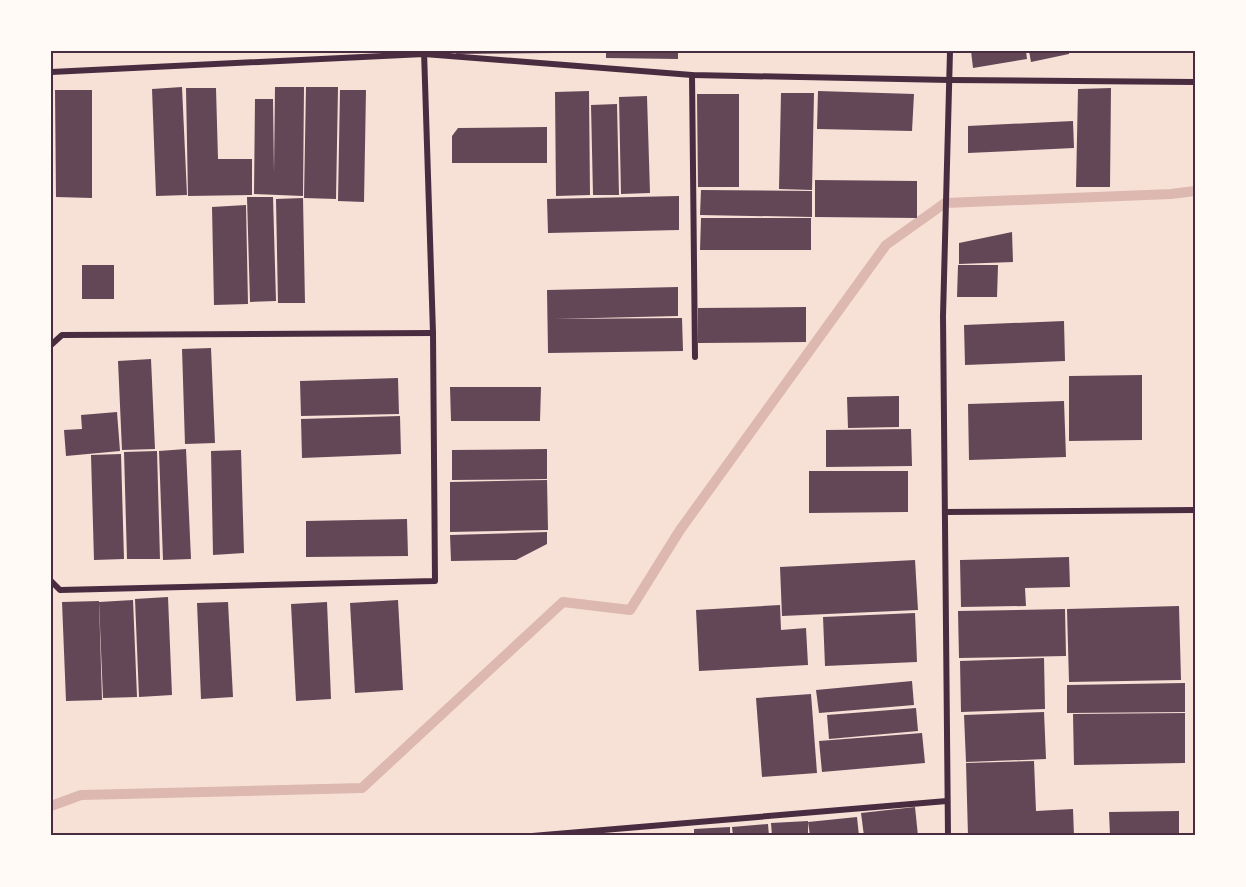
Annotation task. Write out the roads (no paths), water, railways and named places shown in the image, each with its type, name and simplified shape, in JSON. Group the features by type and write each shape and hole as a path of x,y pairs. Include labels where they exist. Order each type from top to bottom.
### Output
{"street":[{"path":"948,836 943,316 950,51"},
{"path":"51,72 424,52 692,75 1195,82"},
{"path":"51,581 60,590 435,581 432,333 424,52"},
{"path":"692,75 695,357"},
{"path":"51,345 62,335 432,333"},
{"path":"945,512 1195,510"},
{"path":"532,836 947,801"}],"waterway":[{"path":"51,806 81,795 362,788 563,602 630,610 680,530 886,245 945,203 1171,194 1195,191"}]}
